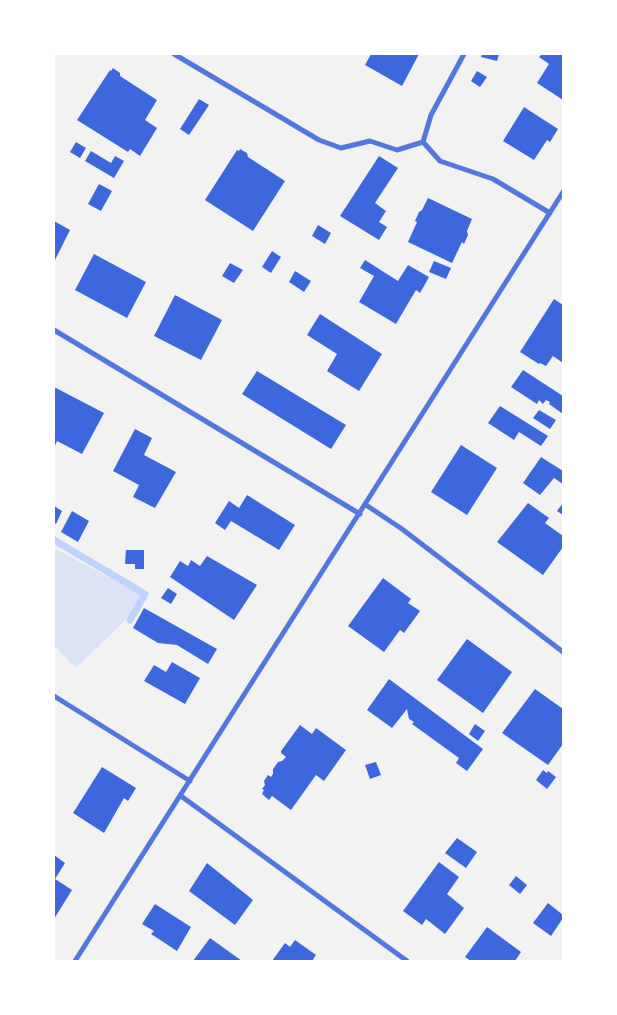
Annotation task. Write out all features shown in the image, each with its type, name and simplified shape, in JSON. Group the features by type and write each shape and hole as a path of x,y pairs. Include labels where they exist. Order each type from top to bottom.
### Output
{"street":[{"path":"174,54 326,143 341,148 370,142 397,150 423,142"},
{"path":"423,142 431,114 464,54"},
{"path":"423,142 440,161 493,180 550,213"},
{"path":"75,961 563,192"},
{"path":"54,330 360,514"},
{"path":"366,505 402,529 563,652"},
{"path":"54,696 190,781"},
{"path":"181,796 407,961"}],"shaded area":[{"path":"54,548 148,598 76,668 54,645"}],"building":[{"path":"371,54 419,54 402,86 365,65"},
{"path":"482,54 499,54 497,61 481,57"},
{"path":"542,54 563,54 563,100 537,83 549,64 539,57"},
{"path":"113,68 120,73 120,76 157,100 145,120 157,128 140,156 130,149 128,152 77,120"},
{"path":"477,71 487,77 480,87 471,81"},
{"path":"199,99 209,105 189,135 180,129"},
{"path":"524,107 558,129 550,142 547,140 534,160 503,141"},
{"path":"76,142 86,148 80,158 70,152"},
{"path":"240,149 247,153 248,157 285,181 253,231 205,200 237,150 239,151"},
{"path":"91,151 111,163 115,156 124,161 114,178 85,161"},
{"path":"379,156 398,168 375,203 386,211 379,222 387,227 379,240 340,216"},
{"path":"99,184 112,191 101,211 88,204"},
{"path":"428,198 472,219 464,244 462,242 452,263 408,242 417,222 415,221 419,212"},
{"path":"54,221 70,230 54,262"},
{"path":"318,225 331,233 325,244 312,236"},
{"path":"272,251 281,257 271,273 262,267"},
{"path":"94,254 146,282 127,318 75,290"},
{"path":"365,260 398,281 408,265 429,277 420,293 416,290 396,324 359,302 374,276 360,268"},
{"path":"434,261 451,268 446,279 429,272"},
{"path":"230,263 243,270 234,283 222,276"},
{"path":"295,271 311,281 304,292 289,282"},
{"path":"175,295 222,320 201,360 154,336"},
{"path":"554,299 563,305 563,363 553,356 546,366 539,364 520,352"},
{"path":"320,314 382,354 359,391 327,371 337,354 307,335"},
{"path":"523,370 563,396 563,414 549,404 550,402 546,400 543,404 539,400 537,404 511,387"},
{"path":"257,371 346,425 331,449 242,394"},
{"path":"54,387 104,413 82,454 57,441 54,448"},
{"path":"500,406 548,436 541,446 519,432 514,440 488,423"},
{"path":"539,410 556,420 550,429 533,418"},
{"path":"135,429 152,438 144,455 176,472 155,508 133,497 139,485 113,471"},
{"path":"461,445 497,468 467,515 431,492"},
{"path":"541,457 563,471 563,484 554,478 540,495 523,483"},
{"path":"247,495 295,525 279,550 231,521 225,530 215,523 229,501 239,508"},
{"path":"528,503 549,518 545,523 563,536 563,547 543,575 497,542"},
{"path":"563,503 563,515 557,511"},
{"path":"54,506 62,511 56,524 54,522"},
{"path":"72,511 89,521 78,542 61,532"},
{"path":"126,550 144,550 144,569 135,569 135,564 125,564"},
{"path":"207,556 257,585 234,620 170,577 180,561 188,566 191,560 200,566"},
{"path":"383,578 411,599 408,603 420,611 404,633 400,630 384,652 348,626"},
{"path":"168,588 177,594 171,604 161,598"},
{"path":"144,608 217,649 208,664 177,645 158,643 133,628"},
{"path":"467,639 512,672 483,713 437,680"},
{"path":"172,662 200,678 185,704 144,681 154,665 166,672"},
{"path":"389,679 483,749 467,771 456,763 459,758 412,724 414,722 409,719 407,709 392,728 367,710"},
{"path":"535,689 563,709 563,744 548,765 502,733"},
{"path":"475,724 485,731 478,741 469,734"},
{"path":"300,725 312,734 316,728 346,750 324,781 316,775 291,810 272,796 269,800 262,794 264,790 262,789 268,775 271,777 273,769 278,762 286,757 281,751"},
{"path":"376,762 381,775 370,779 365,765"},
{"path":"102,767 136,788 128,801 124,798 104,833 73,813"},
{"path":"543,770 556,777 547,789 536,780"},
{"path":"457,838 477,852 466,868 445,853"},
{"path":"54,855 65,863 55,879 72,890 54,919"},
{"path":"439,862 459,877 447,894 464,908 445,934 426,919 422,925 403,911"},
{"path":"207,863 253,900 235,925 189,891"},
{"path":"516,876 527,885 520,894 509,885"},
{"path":"548,903 563,915 551,936 533,923"},
{"path":"155,904 191,927 177,951 151,934 154,931 142,924"},
{"path":"487,927 521,952 515,961 471,961 465,957"},
{"path":"210,938 242,961 193,961"},
{"path":"295,940 316,955 312,961 272,961 285,943 290,947"}],"waterway":[{"path":"54,540 145,594 130,620"}]}
